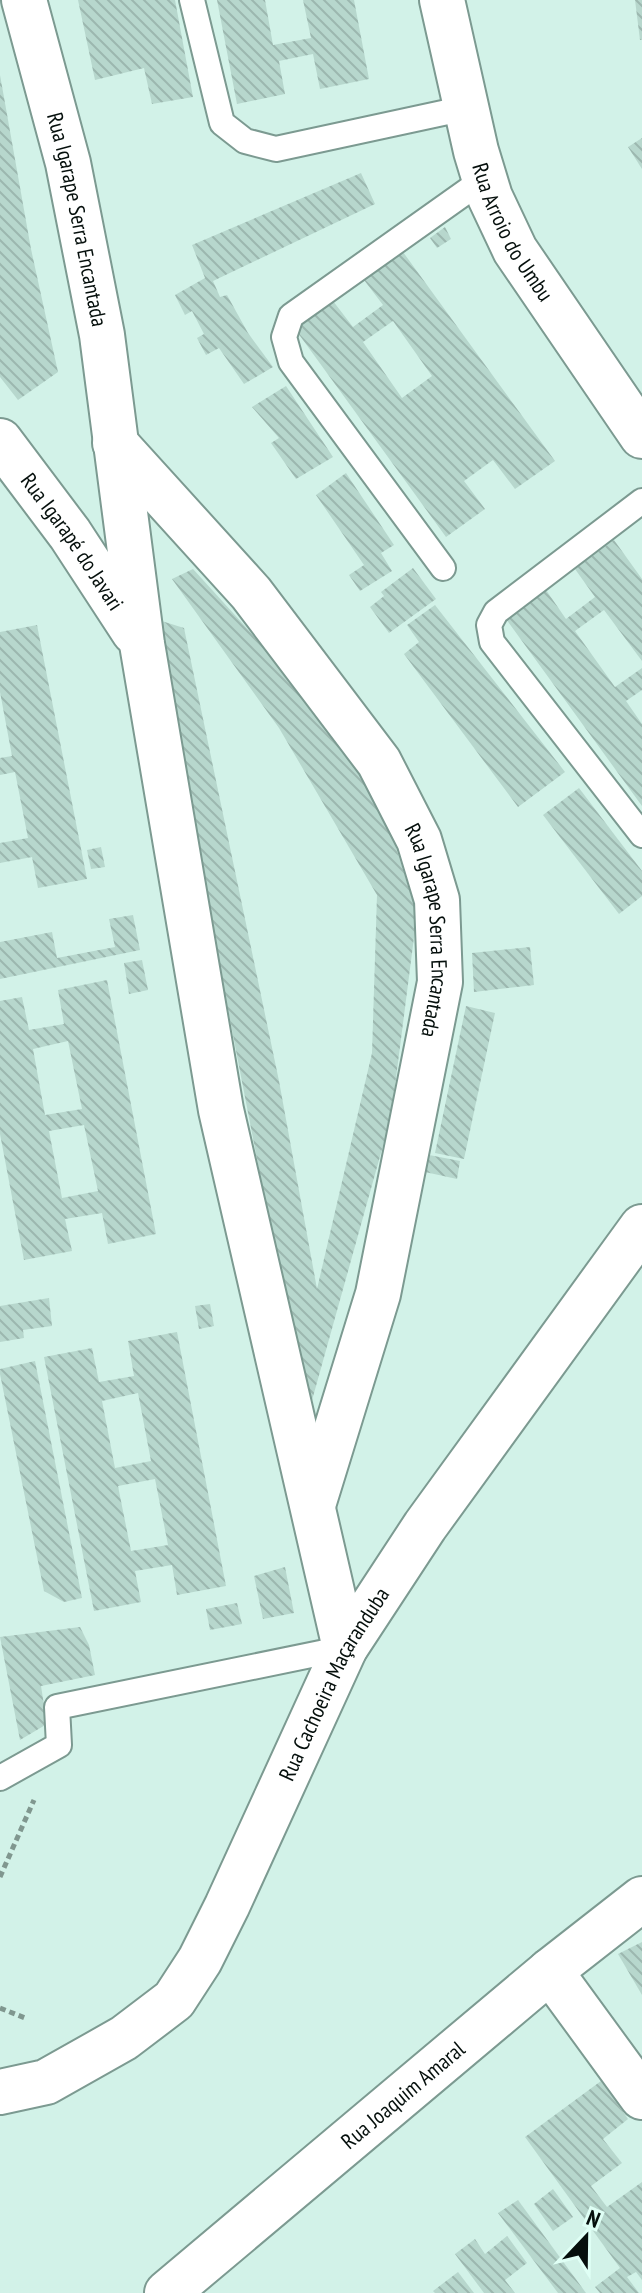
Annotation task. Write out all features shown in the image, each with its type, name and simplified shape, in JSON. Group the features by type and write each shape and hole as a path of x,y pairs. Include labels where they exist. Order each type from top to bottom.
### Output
{"street":[{"name":"Rua Igarape Serra Encantada","path":"24,0 68,163 102,335 142,644 221,1110 345,1648"},
{"name":"Rua Arroio do Umbu","path":"442,0 484,179 515,250 642,436"},
{"name":"Rua Igarapé do Javari","path":"0,441 70,534 142,644"},
{"name":"Rua Igarape Serra Encantada","path":"115,443 251,593 379,762 419,840 437,900 440,982 378,1294 313,1506"},
{"name":"Rua Cachoeira Maçaranduba","path":"0,2092 46,2082 124,2038 174,2000 200,1960 227,1906 345,1648 425,1526 642,1227"},
{"name":"Rua Joaquim Amaral","path":"167,2293 550,1971 642,1899"},
{"path":"550,1971 642,2097"}],"lane":[{"path":"192,0 222,123 245,141 276,149 466,108"},
{"path":"443,568 291,362 284,337 291,316 484,179"},
{"path":"642,501 496,612 489,625 492,642 642,835"},
{"path":"0,1778 59,1745 57,1707 345,1648"}],"path":[{"path":"0,1877 59,1745"},
{"path":"0,2008 25,2018"}],"building":[{"path":"78,0 175,0 193,97 152,104 144,68 95,80"},
{"path":"217,0 265,0 273,45 311,38 303,0 354,0 369,79 320,89 313,54 279,61 285,94 237,104"},
{"path":"635,0 642,0 642,40 640,40"},
{"path":"0,75 31,249 58,372 18,400 0,377"},
{"path":"642,138 642,169 628,147"},
{"path":"361,173 375,204 213,281 220,297 227,295 248,333 273,367 244,384 219,348 206,355 197,338 204,334 192,311 185,315 175,295 205,278 192,245"},
{"path":"445,227 451,239 437,248 430,238"},
{"path":"403,252 555,461 515,489 493,460 464,481 485,509 446,537 295,329 333,301 353,327 383,305 364,280","holes":["393,321 432,376 402,398 363,342"]},
{"path":"286,386 333,457 296,479 271,443 279,438 252,407"},
{"path":"346,473 394,545 381,553 392,571 360,591 349,575 364,565 316,495"},
{"path":"614,540 642,579 642,661 604,610 575,631 615,687 642,668 642,690 626,701 642,724 642,806 506,619 546,590 566,619 595,597 575,569"},
{"path":"413,568 436,599 389,633 370,607 384,596 381,592"},
{"path":"193,569 313,701 381,800 417,914 391,1117 311,1404 284,1298 152,618 184,628 279,1081 317,1289 372,1053 377,895 279,728 172,579"},
{"path":"435,605 565,772 518,807 404,654 419,642 407,625"},
{"path":"37,625 87,879 38,888 32,857 0,863 0,843 28,838 15,772 0,775 0,758 12,756 0,692 0,632"},
{"path":"579,788 642,871 642,896 619,914 543,815"},
{"path":"101,847 105,867 91,869 87,850"},
{"path":"133,915 140,950 0,979 0,942 52,932 57,958 115,947 109,919"},
{"path":"530,947 534,985 474,992 472,953"},
{"path":"142,960 148,990 129,994 124,963"},
{"path":"107,980 156,1234 108,1244 102,1213 65,1219 72,1251 24,1260 0,1134 0,1001 22,997 29,1030 64,1024 58,990","holes":["68,1041 82,1109 45,1115 33,1049","84,1125 98,1191 62,1198 49,1131"]},
{"path":"466,1006 495,1013 464,1159 435,1153"},
{"path":"429,1155 460,1161 457,1179 425,1172"},
{"path":"49,1298 52,1326 23,1330 24,1338 0,1342 0,1306"},
{"path":"210,1304 214,1326 199,1329 195,1306"},
{"path":"177,1332 226,1586 177,1595 172,1565 135,1571 141,1602 94,1611 44,1357 92,1348 99,1382 134,1376 128,1341","holes":["138,1393 151,1461 115,1468 102,1401","155,1479 168,1545 131,1551 118,1486"]},
{"path":"35,1361 82,1598 64,1602 44,1591 0,1374 0,1369"},
{"path":"285,1567 294,1613 263,1619 254,1576"},
{"path":"237,1603 242,1624 210,1630 206,1609"},
{"path":"80,1627 89,1645 95,1675 41,1686 47,1724 20,1740 0,1637"},
{"path":"642,1942 642,1995 618,1954"},
{"path":"601,2081 628,2119 603,2139 622,2163 591,2186 607,2207 642,2182 642,2280 636,2272 627,2277 639,2293 600,2293 595,2287 620,2268 525,2137"},
{"path":"553,2189 573,2217 553,2231 534,2204"},
{"path":"518,2200 586,2293 558,2293 498,2213"},
{"path":"507,2236 527,2263 505,2280 515,2293 484,2293 455,2254 475,2239 485,2254"},
{"path":"458,2272 474,2293 433,2291"}]}
